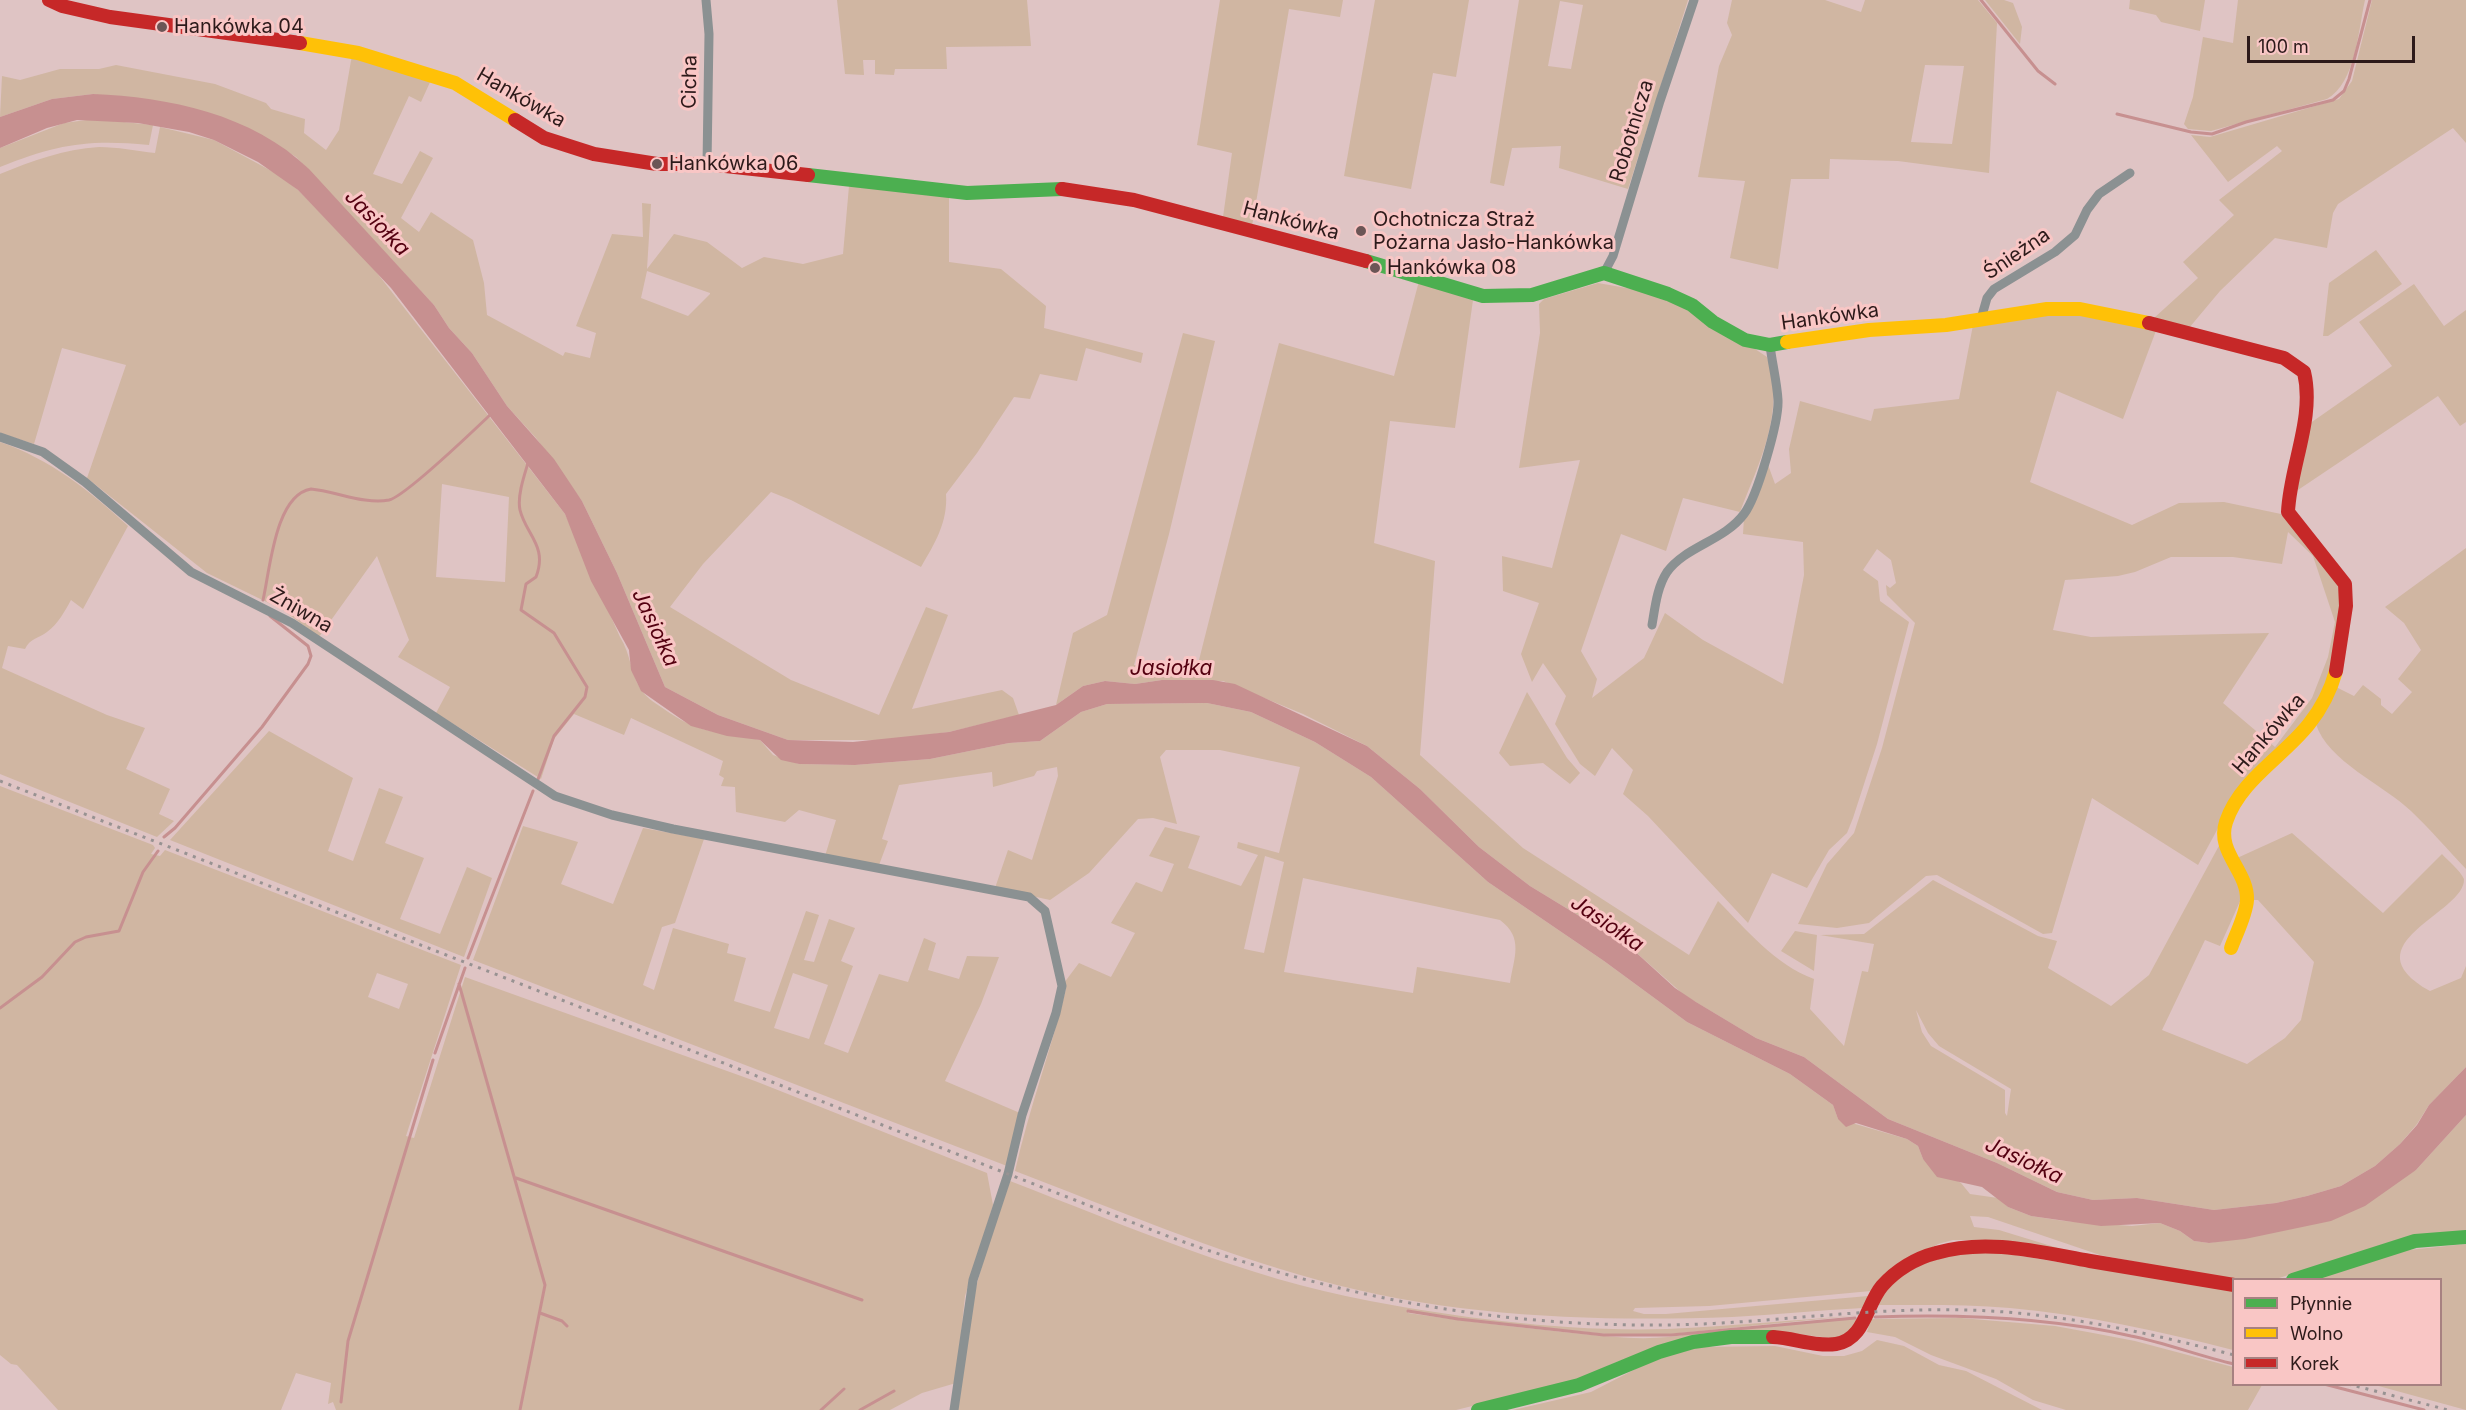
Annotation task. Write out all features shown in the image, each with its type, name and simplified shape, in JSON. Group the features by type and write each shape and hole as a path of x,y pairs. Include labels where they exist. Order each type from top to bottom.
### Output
{"street":[{"name":"Hankówka","path":"49,0 62,6 110,17 358,53 455,82 544,138 571,148 657,164 707,164 967,193 1056,189 1087,191 1134,200 1376,263 1483,296 1532,296 1604,273 1668,294 1692,305 1713,322 1745,340 1770,345 1869,330 1981,319 2047,309 2091,310 2284,358 2304,372 2308,389 2305,417 2289,489 2288,512 2345,584 2346,606 2336,673 2322,704 2308,725 2266,766 2234,805 2225,824 2223,841 2244,884 2247,900 2231,948"},
{"name":"Cicha","path":"706,0 709,34 707,164"},
{"name":"Robotnicza","path":"1604,273 1613,256 1694,0"},
{"name":"Śnieżna","path":"1981,319 1987,298 1994,290 2055,252 2075,235 2087,210 2099,194 2130,173"},
{"path":"1652,625 1659,589 1666,573 1679,559 1721,535 1745,513 1777,423 1778,400 1770,345"},
{"name":"Żniwna","path":"0,437 43,452 85,482 191,572 292,623 538,788 591,808 684,831 1029,897 1042,907 1062,986 1056,1013 1022,1115 1014,1152 973,1280 954,1410"},
{"path":"2299,1278 2415,1241 2466,1237"},
{"path":"1478,1410 1560,1391 1592,1380 1654,1352 1682,1344 1730,1337 1778,1337 1826,1344 1842,1342 1853,1337 1860,1329 1871,1301 1898,1272 1924,1257 1962,1245 1984,1244 2032,1251 2232,1285"}],"shaded area":[{"path":"837,0 1027,0 1031,46 946,47 947,69 895,69 894,75 875,74 875,60 863,60 864,75 845,74"},
{"path":"1220,0 1343,0 1340,17 1289,9 1252,226 1223,217 1232,153 1197,145"},
{"path":"1375,0 1469,0 1456,77 1433,73 1411,189 1344,176"},
{"path":"1519,0 1688,0 1628,189 1559,168 1561,146 1512,148 1504,186 1490,183","holes":["1560,1 1583,5 1571,69 1548,66"]},
{"path":"1732,0 1825,0 1861,12 1865,0 1978,0 1997,23 1989,173 1898,161 1830,159 1829,179 1791,179 1778,269 1730,258 1745,181 1698,177 1719,66 1732,35 1727,23","holes":["1925,65 1964,66 1952,144 1911,142"]},
{"path":"1985,0 2004,0 2013,3 2022,27 2020,44"},
{"path":"2130,0 2205,0 2200,31 2161,22 2156,15 2129,9"},
{"path":"2238,0 2365,0 2350,68 2337,91 2327,99 2211,131 2188,129 2184,124 2193,97 2203,37 2233,43"},
{"path":"2372,0 2466,0 2466,143 2453,128 2338,204 2333,213 2327,248 2275,238 2220,291 2189,328 2154,318 2198,278 2183,262 2234,215 2219,200 2282,151 2277,146 2228,182 2191,135 2210,137 2339,99 2352,81"},
{"path":"352,55 431,80 421,102 409,96 373,174 402,184 420,151 433,158 401,218 419,232 431,212 473,240 484,283 487,315 563,356 565,352 590,358 596,333 576,326 612,234 643,237 642,203 651,204 647,269 674,234 707,242 742,268 764,257 803,264 843,254 849,186 949,195 949,262 1001,269 1046,306 1044,328 1143,353 1141,363 1086,348 1077,381 1040,374 1030,399 1014,397 977,453 946,494 943,523 921,567 771,492 703,564 670,607 791,680 879,715 926,607 948,615 912,709 1002,690 1013,698 1019,715 949,732 890,740 788,740 718,715 665,687 617,573 582,501 536,438 507,406 472,353 449,328 434,305 296,157 256,132 93,94 52,99 0,117 2,76 20,80 60,69 99,69 116,65 215,84 266,103 271,109 305,119 304,133 326,150 339,130","holes":["647,271 710,293 688,316 641,298"]},
{"path":"93,94 150,99 208,112 262,134 309,169 434,305 449,328 472,353 507,406 554,459 582,501 617,573 665,687 718,715 788,740 853,742 949,732 1056,705 1083,686 1105,681 1135,684 1162,680 1213,680 1235,684 1367,746 1420,789 1479,847 1530,886 1630,947 1675,988 1696,1002 1756,1038 1804,1057 1888,1119 1997,1163 2057,1192 2093,1200 2137,1198 2214,1210 2276,1203 2341,1186 2375,1166 2400,1144 2417,1125 2429,1105 2466,1067 2466,1115 2416,1170 2365,1206 2331,1221 2245,1239 2209,1243 2194,1241 2180,1231 2160,1223 2101,1226 2031,1216 2008,1207 1982,1187 1937,1177 1923,1159 1918,1146 1907,1139 1856,1123 1846,1127 1838,1119 1833,1105 1790,1074 1687,1022 1604,961 1488,882 1371,777 1315,742 1251,712 1207,703 1107,704 1081,712 1040,741 1009,743 930,759 855,765 799,764 781,760 760,740 727,736 691,726 641,691 631,670 629,650 591,581 565,514 391,288 298,190 258,162 214,140 189,132 138,123 77,120 47,128 0,148 0,117 52,99"},
{"path":"94,119 153,125 149,145 91,143 73,145 39,153 0,167 0,148 64,123"},
{"path":"160,127 214,140 279,175 298,190 370,264 565,514 624,643 640,688 655,703 687,723 709,731 760,740 773,755 799,764 855,765 930,759 1009,743 1040,741 1081,712 1107,704 1207,703 1251,712 1315,742 1371,777 1488,882 1604,961 1687,1022 1790,1074 1833,1105 1838,1119 1907,1139 1918,1146 1923,1159 1961,1183 1970,1194 1998,1198 2008,1207 2031,1216 2132,1226 2160,1223 2180,1231 2194,1241 2209,1243 2264,1234 2416,1170 2466,1115 2466,1233 2400,1239 2279,1278 2226,1279 2100,1255 1988,1217 1970,1216 1974,1227 1999,1230 2061,1249 1992,1240 1953,1240 1938,1244 1918,1256 1871,1291 1709,1306 1635,1308 1633,1311 1644,1314 1666,1314 1868,1296 1863,1308 1732,1317 1628,1319 1576,1317 1471,1309 1420,1302 1318,1280 1203,1243 1015,1171 1066,989 1064,983 1079,963 1111,977 1135,933 1111,923 1136,882 1162,892 1174,864 1149,856 1165,827 1200,836 1188,868 1241,886 1258,855 1237,848 1238,842 1279,853 1300,767 1220,750 1166,750 1160,757 1177,824 1153,818 1138,819 1089,873 1050,900 995,888 1008,850 1032,860 1058,776 1057,767 1037,771 1034,776 993,787 992,772 899,785 882,839 888,841 879,865 825,856 836,820 799,810 785,822 736,812 735,787 721,786 724,778 719,775 723,761 631,718 624,735 574,714 554,739 541,779 436,713 450,687 398,657 409,640 377,556 319,637 283,610 207,573 87,478 126,365 62,348 34,444 0,433 0,174 48,156 73,150 113,148 155,153","holes":["442,484 509,497 505,582 436,577","1265,856 1284,862 1264,953 1244,949","1303,878 1500,920 1515,941 1516,948 1510,983 1417,967 1413,993 1284,972"]},
{"path":"2376,250 2402,284 2328,336 2323,336 2329,283"},
{"path":"1419,281 1473,300 1455,428 1390,421 1374,543 1435,561 1420,755 1523,848 1689,955 1718,901 1774,956 1786,965 1814,979 1810,1009 1844,1046 1862,971 1868,972 1874,944 1820,935 1864,934 1933,880 2038,936 2057,941 2048,968 2111,1006 2149,975 2221,842 2240,886 2241,899 2220,946 2205,940 2162,1030 2247,1064 2285,1038 2301,1020 2314,962 2258,900 2251,900 2235,859 2292,833 2383,913 2442,854 2464,879 2460,892 2416,930 2404,944 2400,958 2407,974 2430,991 2461,978 2466,966 2466,1067 2429,1105 2400,1144 2375,1166 2341,1186 2276,1203 2214,1210 2137,1198 2093,1200 2057,1192 1997,1163 1888,1119 1804,1057 1756,1038 1684,995 1630,947 1530,886 1479,847 1420,789 1367,746 1303,714 1223,681 1162,680 1135,684 1105,681 1083,686 1056,705 1073,633 1107,615 1183,333 1215,341 1169,534 1134,665 1198,664 1279,343 1394,376","holes":["1916,1010 1928,1033 1939,1046 2011,1089 2007,1116 2005,1090 1931,1046 1922,1032"]},
{"path":"1598,283 1638,290 1673,301 1767,357 1772,377 1772,417 1768,436 1740,512 1683,498 1666,551 1621,534 1581,651 1597,679 1592,698 1644,658 1665,613 1703,640 1783,684 1804,575 1803,542 1743,534 1744,518 1767,462 1775,484 1791,473 1789,449 1800,401 1871,421 1874,409 1959,399 1973,325 2045,314 2076,314 2157,328 2123,419 2057,391 2030,482 2132,525 2179,503 2224,502 2281,514 2288,518 2337,583 2340,596 2338,631 2331,673 2311,715 2242,784 2198,865 2092,798 2052,933 2043,934 1937,875 1926,876 1869,923 1837,928 1798,924 1827,864 1854,833 1882,748 1915,623 1887,595 1886,585 1890,588 1896,583 1891,560 1877,549 1863,570 1878,581 1880,601 1909,622 1877,744 1853,818 1847,833 1829,850 1807,888 1772,873 1748,923 1648,816 1623,794 1633,770 1612,748 1595,776 1580,764 1555,724 1566,696 1543,663 1532,682 1521,654 1539,603 1503,591 1502,556 1552,568 1580,460 1519,468 1540,333 1539,304 1544,299","holes":["2288,532 2313,556 2335,622 2328,657 2312,698 2275,747 2223,703 2269,633 2091,637 2053,630 2065,580 2118,576 2135,572 2171,557 2233,557 2282,564"]},
{"path":"2414,284 2444,326 2466,310 2466,422 2460,426 2438,396 2292,494 2309,424 2392,366 2359,322"},
{"path":"0,442 36,457 68,477 128,526 83,609 71,600 55,625 27,645 25,649 8,646 2,668 107,715 145,728 126,769 170,789 159,814 174,821 157,837 0,774"},
{"path":"2466,548 2466,869 2400,801 2358,772 2332,750 2316,724 2334,686 2354,696 2363,685 2381,699 2381,705 2392,714 2412,692 2398,679 2421,650 2404,623 2385,607"},
{"path":"1527,692 1567,758 1580,773 1570,784 1543,763 1510,766 1499,753"},
{"path":"269,731 353,778 328,851 353,861 379,788 403,797 385,843 424,858 400,919 440,934 467,867 492,878 464,957 170,840"},
{"path":"0,786 153,845 155,848 151,854 160,856 165,850 461,965 406,1136 414,1138 465,977 755,1081 987,1173 993,1205 965,1296 956,1383 922,1393 890,1410 336,1410 333,1402 328,1404 331,1383 296,1373 281,1410 58,1410 17,1365 11,1364 0,1355","holes":["377,973 408,984 399,1009 368,997"]},
{"path":"523,826 578,842 561,884 613,904 643,828 704,839 675,923 662,927 643,985 654,990 673,928 729,944 727,953 746,958 734,1001 770,1012 806,911 819,915 804,960 814,962 829,919 855,928 841,961 853,966 824,1044 848,1053 879,974 908,982 924,938 936,943 928,970 959,979 967,956 999,957 981,1004 945,1081 1020,1113 1007,1166 473,960","holes":["793,973 828,985 809,1039 774,1028"]},
{"path":"1795,931 1817,935 1814,971 1781,951"},
{"path":"1010,1181 1143,1233 1278,1279 1370,1301 1444,1313 1518,1323 1630,1329 1667,1329 1861,1315 1669,1334 1607,1334 1475,1321 1408,1310 1408,1313 1486,1323 1628,1338 1660,1338 1860,1318 1850,1332 1838,1339 1782,1332 1619,1361 1574,1381 1456,1410 957,1410 965,1337 975,1290"},
{"path":"2466,1244 2466,1410 2379,1386 2442,1386 2442,1278 2320,1278 2399,1251"},
{"path":"1991,1251 2232,1291 2232,1350 2122,1324 2038,1311 1977,1306 1877,1305 1886,1291 1911,1270 1942,1258"},
{"path":"1961,1318 2055,1326 2135,1341 2232,1367 2232,1386 2261,1386 2248,1410 2066,1410 2033,1400 1996,1379 1931,1355 1895,1337 1867,1332 1871,1319"},
{"path":"1877,1340 1904,1346 1939,1365 1966,1371 2042,1410 1513,1410 1591,1392 1655,1359 1700,1347 1775,1346 1823,1356 1844,1356 1862,1351"}],"waterway":[{"path":"1981,0 2038,71 2055,84"},
{"path":"2117,114 2191,132 2212,134 2246,122 2333,100 2344,91 2349,79 2370,0"},
{"path":"263,600 276,536 289,505 299,494 311,489 370,501 389,500 398,496 425,475 491,414"},
{"path":"528,463 521,487 519,505 523,519 538,549 539,566 536,577 526,584 521,610 554,633 587,687 585,697 554,736 537,782"},
{"path":"164,837 175,828 262,727 308,664 311,656 308,646 270,616"},
{"path":"468,958 533,791"},
{"path":"0,1008 42,977 75,942 86,937 119,931 143,872 158,851"},
{"path":"435,1053 465,968"},
{"path":"459,984 545,1285 520,1410"},
{"path":"341,1402 348,1341 433,1060"},
{"path":"516,1178 862,1300"},
{"path":"1408,1311 1458,1319 1604,1335 1671,1335 1855,1318"},
{"path":"540,1313 562,1321 567,1326"},
{"path":"1875,1317 2004,1318 2068,1325 2144,1339 2232,1363"},
{"path":"2332,1386 2424,1410"},
{"path":"821,1410 844,1389"},
{"path":"860,1410 894,1391"}],"railway":[{"path":"0,781 1162,1234 1280,1273 1401,1301 1462,1312 1524,1319 1688,1325 1886,1311 1965,1310 2067,1319 2232,1355"},
{"path":"2356,1386 2448,1410"}],"traffic: fast":[{"path":"808,175 967,193 1062,189"},
{"path":"1366,261 1483,296 1532,295 1604,273 1668,294 1692,305 1713,322 1745,340 1770,345 1787,342"},
{"path":"2299,1278 2415,1241 2466,1237"},
{"path":"1478,1410 1579,1385 1659,1352 1693,1342 1731,1337 1773,1337"}],"traffic: slow":[{"path":"300,43 358,53 455,83 515,120"},
{"path":"1787,342 1869,330 1946,325 2047,309 2080,309 2149,323"},
{"path":"2231,948 2243,918 2247,900 2243,880 2225,843 2226,822 2241,794 2299,736 2313,718 2325,699 2336,671"}],"traffic: jam":[{"path":"49,0 62,6 110,17 300,43"},
{"path":"515,120 544,138 594,154 657,164 707,164 808,175"},
{"path":"1062,189 1134,200 1366,261"},
{"path":"2149,323 2284,358 2304,372 2307,389 2306,407 2288,512 2345,584 2346,606 2336,671"},
{"path":"1773,1337 1821,1344 1846,1341 1859,1328 1882,1286 1894,1275 1921,1258 1955,1249 2013,1248 2232,1285"}],"place":[{"name":"Hankówka 04","path":"162,27"},
{"name":"Hankówka 06","path":"657,164"},
{"name":"Ochotnicza Straż Pożarna Jasło-Hankówka","path":"1361,231"},
{"name":"Hankówka 08","path":"1375,268"}],"water label":[{"name":"Jasiołka","path":"377,223"},
{"name":"Jasiołka","path":"655,628"},
{"name":"Jasiołka","path":"1171,669"},
{"name":"Jasiołka","path":"1607,924"},
{"name":"Jasiołka","path":"2024,1161"}]}
